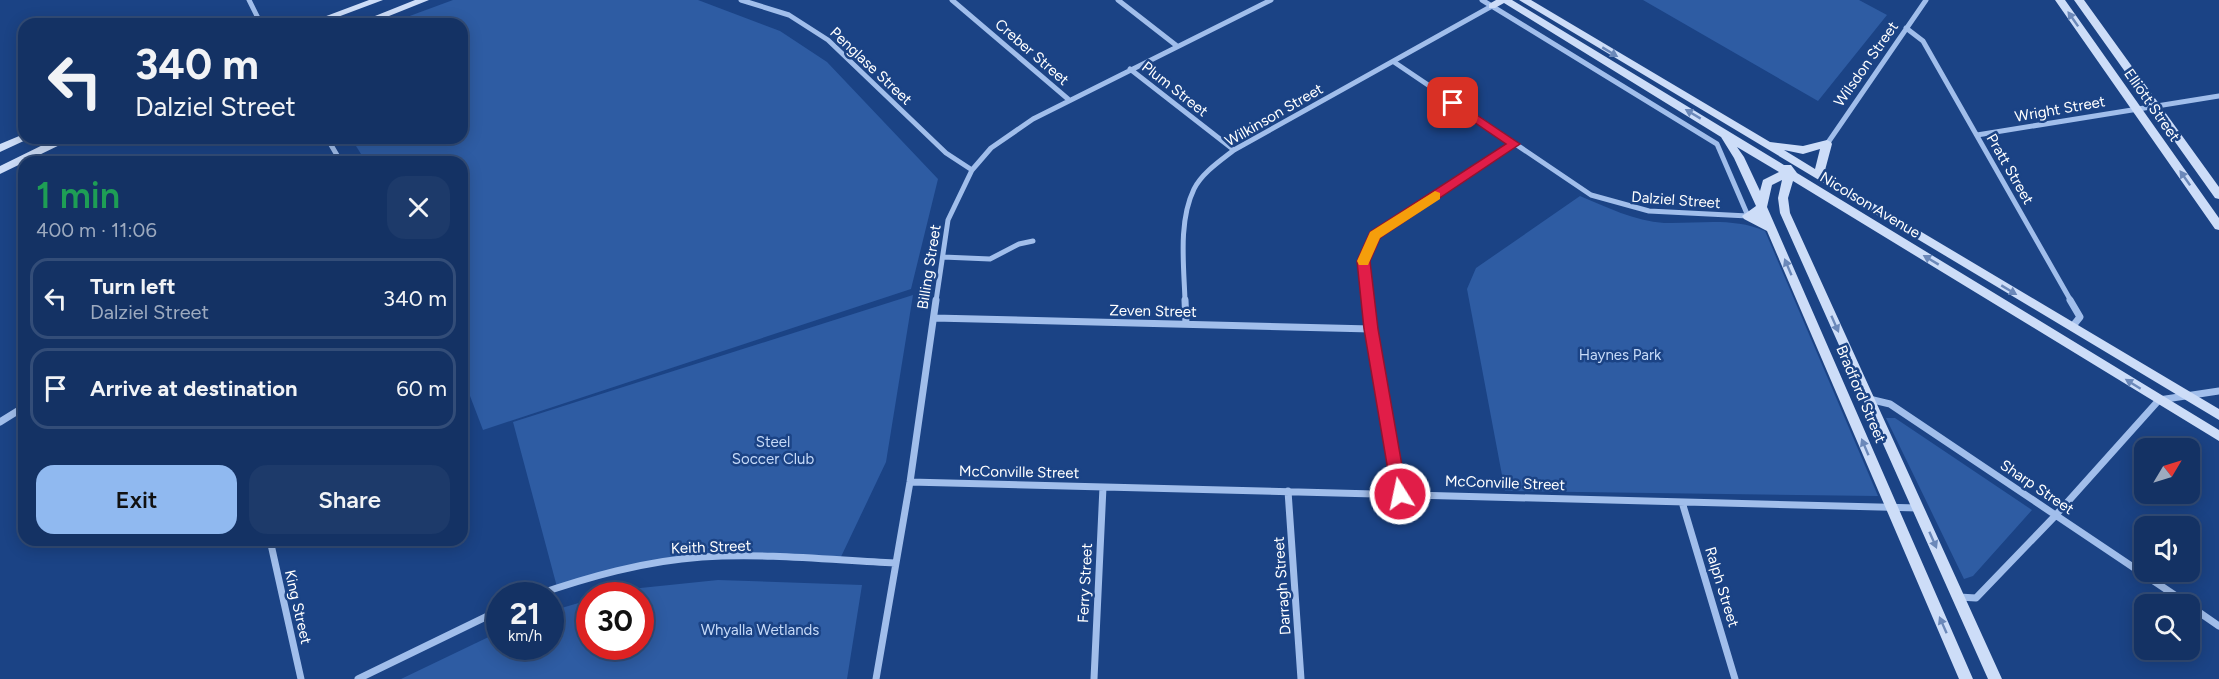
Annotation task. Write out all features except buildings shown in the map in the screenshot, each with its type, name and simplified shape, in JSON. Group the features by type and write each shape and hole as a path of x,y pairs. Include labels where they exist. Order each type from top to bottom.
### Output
{"main road":[{"path":"327,18 378,0"},
{"path":"376,18 424,0"},
{"path":"1492,6 1504,0"},
{"name":"Nicolson Avenue","path":"1504,0 1581,40 1759,141 2219,415"},
{"name":"Nicolson Avenue","path":"1524,0 1716,128 2219,436"},
{"name":"Elliott Street","path":"2060,0 2219,226"},
{"name":"Elliott Street","path":"2079,0 2219,195"},
{"name":"Bradford Street","path":"1716,128 1739,157 1762,207 1966,679"},
{"path":"1742,132 1781,160 1788,172 1839,189"},
{"path":"0,148 18,140"},
{"path":"1759,141 1786,149 1803,150 1827,144 1818,176"},
{"path":"29,156 54,144"},
{"path":"0,170 18,161"},
{"path":"1771,228 1748,216 1762,207 1767,183 1788,172"},
{"name":"Bradford Street","path":"1788,172 1783,198 1785,213 1995,679"},
{"path":"1786,189 1804,188 1821,192"},
{"path":"1954,274 1965,264"}],"street":[{"path":"249,0 258,18"},
{"name":"Penglase Street","path":"741,0 789,15 828,40 945,153 972,170"},
{"name":"Creber Street","path":"952,0 1068,99"},
{"path":"1118,0 1177,46"},
{"name":"Billing Street","path":"876,679 894,563 910,482 948,220 972,170 1006,136 1068,99 1271,0"},
{"path":"1482,0 1717,144 1748,216"},
{"name":"Wilsdon Street","path":"1827,144 1926,0"},
{"name":"Wilkinson Street","path":"1186,324 1186,210 1195,187 1214,165 1234,150 1492,6"},
{"name":"Pratt Street","path":"1906,28 1923,41 2080,317 2072,327"},
{"name":"Dalziel Street","path":"1394,62 1572,184 1619,207 1644,213 1748,216"},
{"name":"Plum Street","path":"1130,69 1234,150"},
{"name":"Wright Street","path":"1977,135 2219,96"},
{"path":"1400,494 1371,329 1363,261 1375,235 1515,144"},
{"path":"943,257 990,259 1019,244 1034,241"},
{"name":"Zeven Street","path":"934,318 1371,329"},
{"path":"1958,597 1976,598 2055,516 2159,400 2219,391"},
{"name":"Sharp Street","path":"1868,399 1890,404 2172,594"},
{"path":"0,422 18,411"},
{"name":"McConville Street","path":"910,482 1918,508"},
{"name":"Ferry Street","path":"1094,679 1103,487"},
{"name":"Darragh Street","path":"1288,491 1301,679"},
{"name":"Ralph Street","path":"1682,502 1735,679"},
{"name":"King Street","path":"271,546 301,679"},
{"name":"Keith Street","path":"564,586 614,570 676,560 731,557 894,563"},
{"name":"Sharp Street","path":"2200,613 2219,626"},
{"path":"358,679 486,617"}],"green space":[{"path":"453,0 698,0 780,31 827,62 938,179 911,289 483,430 468,391 468,156 362,156 355,144 468,144 468,18 404,18"},
{"path":"1643,0 1859,0 1887,15 1818,101"},
{"name":"Haynes Park","path":"1580,196 1621,213 1653,222 1728,223 1765,231 1878,496 1505,491 1467,289 1476,268"},
{"name":"Steel Soccer Club","path":"913,295 886,462 839,561 693,553 564,585 564,582 556,582 513,422"},
{"path":"1886,418 1895,418 2032,510 1973,576 1964,579"},
{"name":"Whyalla Wetlands","path":"718,580 862,585 847,679 401,679 486,638 486,660 564,660 564,607 576,604 576,660 654,660 654,587"}],"slow traffic":[{"path":"1363,261 1375,235 1435,196"}],"route":[{"path":"1400,494 1371,329 1363,261 1375,235 1515,144 1453,103"}]}
